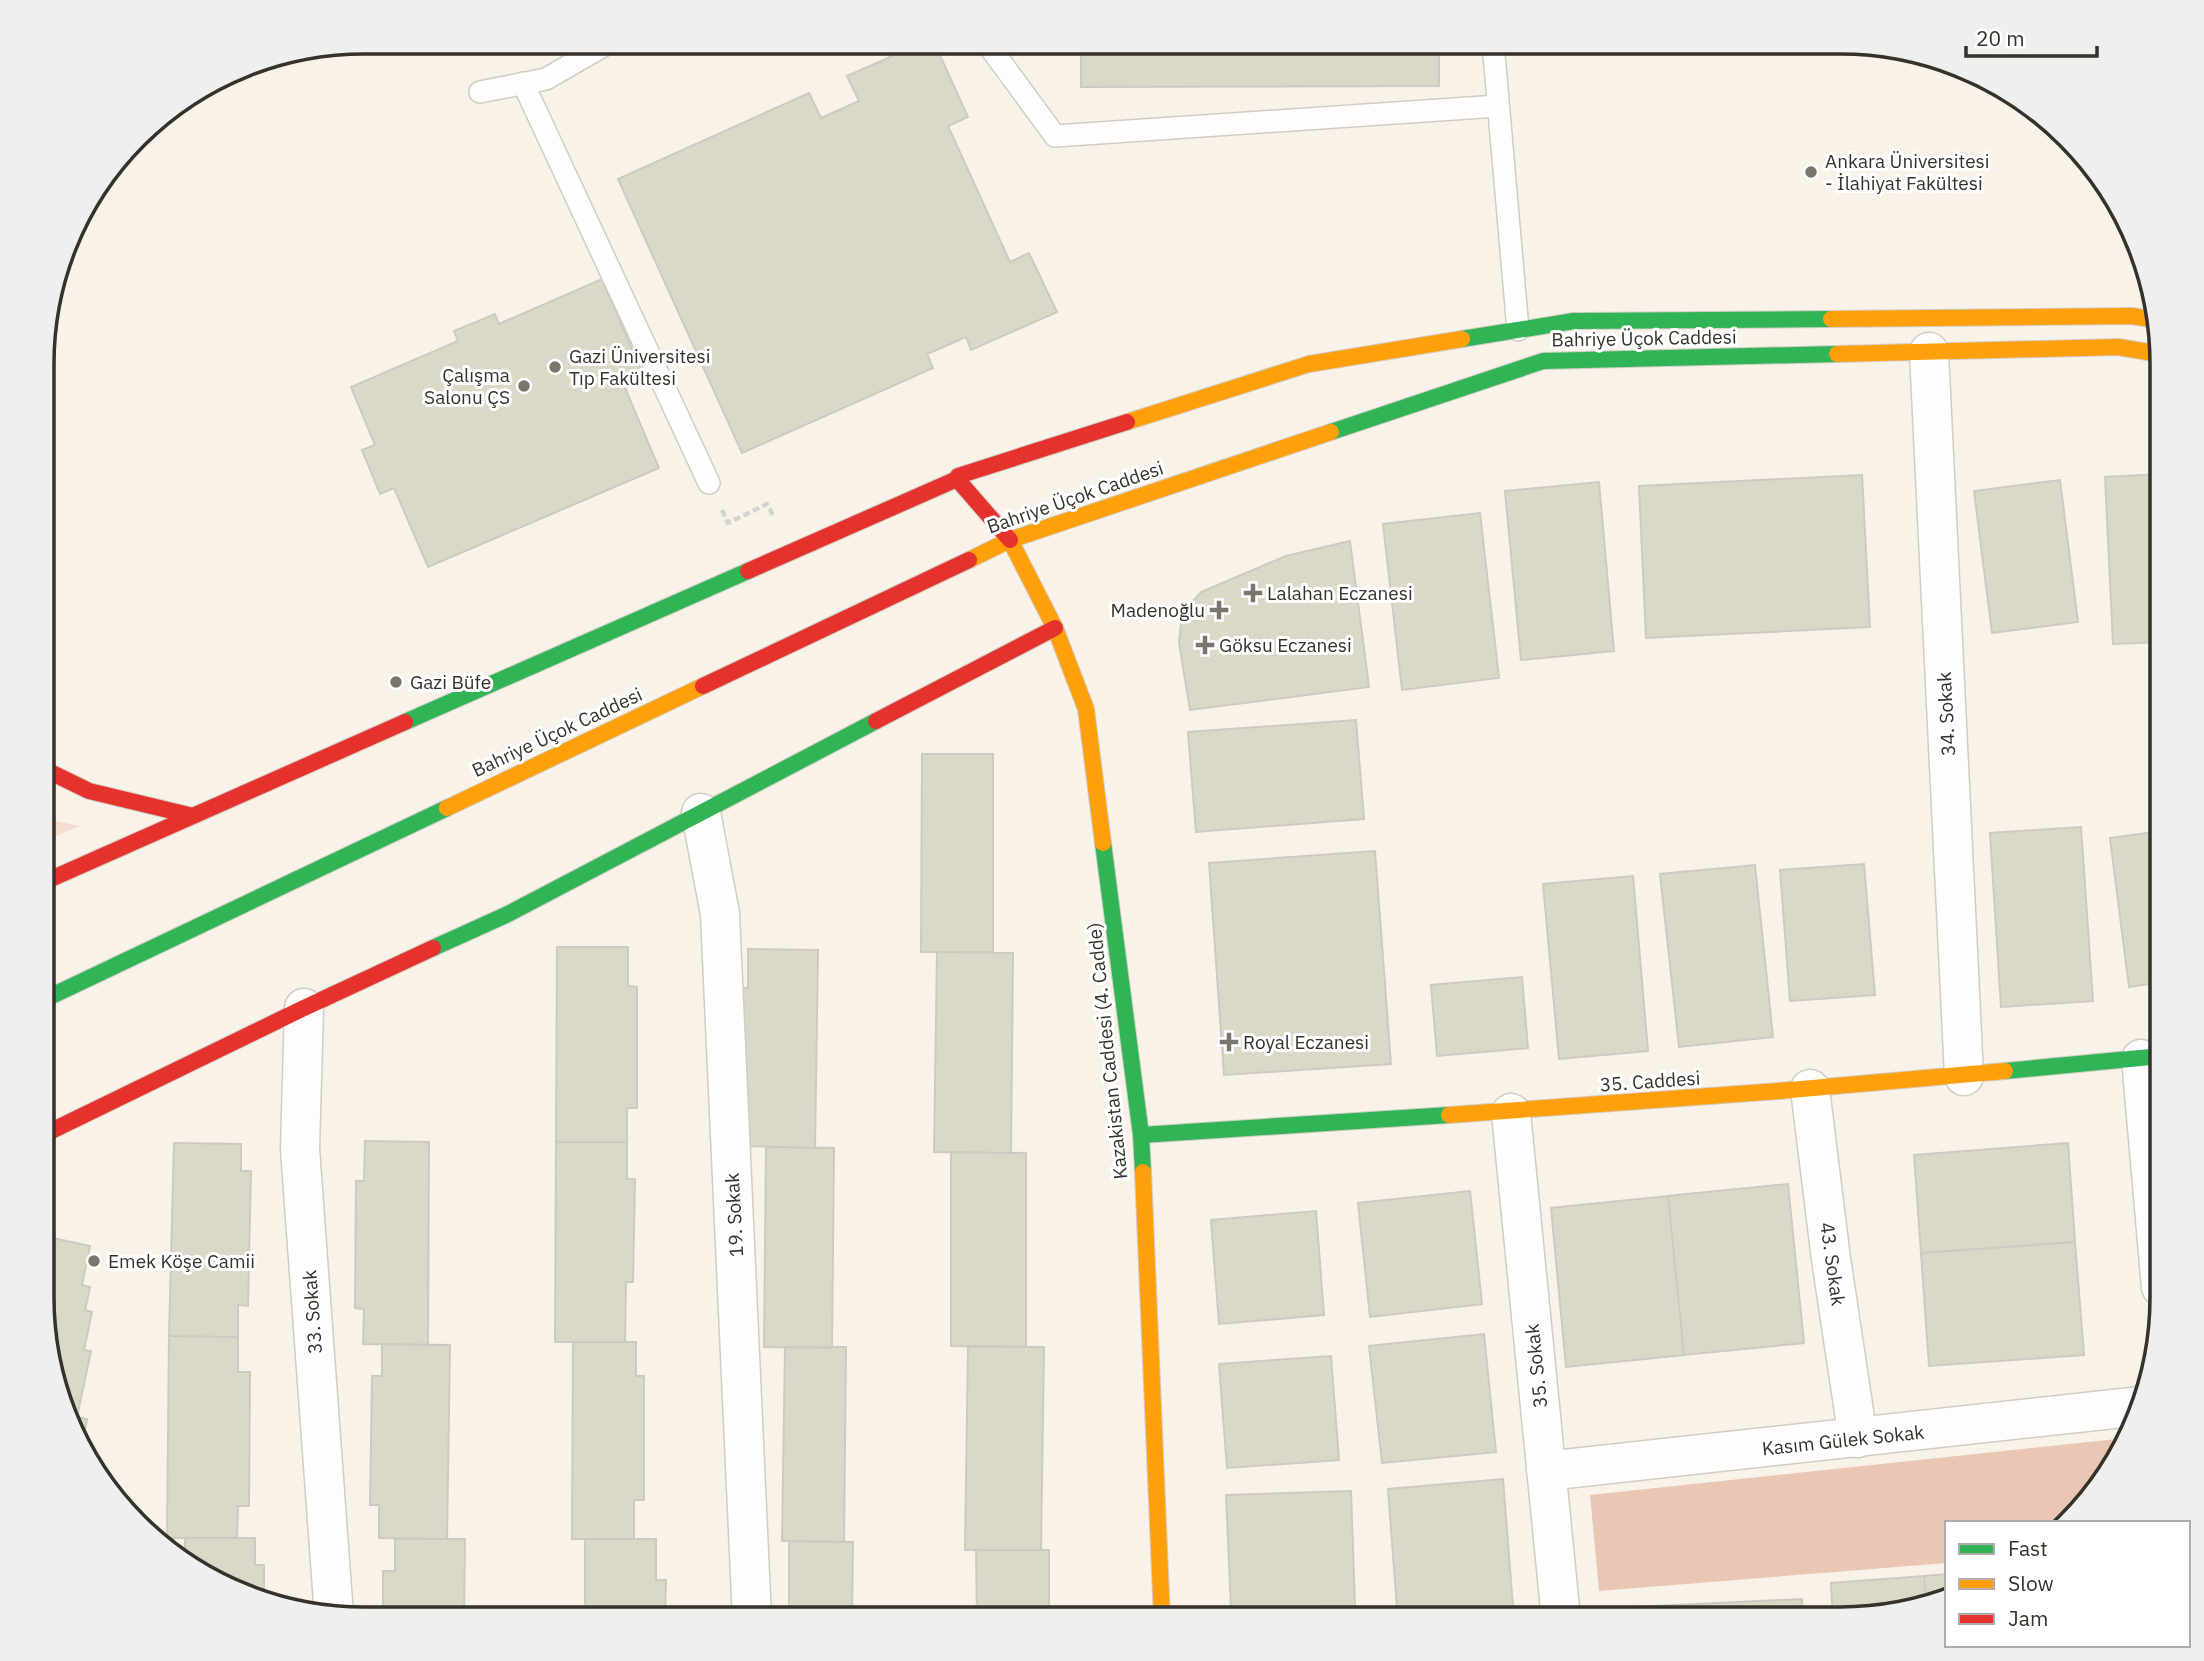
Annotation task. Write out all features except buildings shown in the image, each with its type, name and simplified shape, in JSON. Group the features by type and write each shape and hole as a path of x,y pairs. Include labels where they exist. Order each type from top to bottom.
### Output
{"main road":[{"name":"Bahriye Üçok Caddesi","path":"54,878 957,479 958,476 1309,364 1574,321 2132,316 2146,318"},
{"name":"Bahriye Üçok Caddesi","path":"54,995 1010,540 1543,361 2118,347 2149,352"},
{"name":"Kazakistan Caddesi (4. Cadde)","path":"957,479 1010,540 1055,628 1086,709 1141,1135 1161,1607"},
{"path":"54,1130 304,1008 508,914 1055,628"},
{"path":"54,774 89,791 193,816"},
{"name":"35. Caddesi","path":"1141,1135 1511,1113 2150,1058"}],"street":[{"name":"34. Sokak","path":"1929,352 1964,1076"},
{"name":"19. Sokak","path":"701,813 720,914 751,1607"},
{"name":"33. Sokak","path":"304,1008 300,1149 333,1605"},
{"name":"43. Sokak","path":"1810,1089 1831,1259 1858,1438"},
{"name":"35. Sokak","path":"1511,1113 1560,1607"},
{"name":"Kasım Gülek Sokak","path":"1546,1471 2129,1407"}],"lane":[{"path":"480,92 546,79 589,54"},
{"path":"995,54 1055,136 1498,106"},
{"path":"1494,54 1518,330"},
{"path":"523,83 709,483"}],"path":[{"path":"709,483 728,523 768,504 791,552"}],"shaded area":[{"path":"54,821 80,826 54,837"},
{"path":"2115,1439 2086,1485 2054,1521 1945,1521 1945,1563 1599,1591 1590,1495"}],"traffic: fast":[{"path":"1462,339 1574,321 1831,319"},
{"path":"1331,432 1543,361 1837,354"},
{"path":"405,722 748,571"},
{"path":"433,948 508,914 876,721"},
{"path":"54,995 447,808"},
{"path":"1103,843 1141,1135 1143,1172"},
{"path":"2005,1071 2150,1057"},
{"path":"1141,1135 1449,1115"}],"traffic: slow":[{"path":"1831,319 2132,316 2146,318"},
{"path":"1127,422 1309,364 1462,339"},
{"path":"1837,354 2118,347 2149,352"},
{"path":"969,560 1010,540 1331,432"},
{"path":"1010,540 1055,628 1086,709 1103,843"},
{"path":"447,808 703,686"},
{"path":"1449,1115 1779,1091 2005,1071"},
{"path":"1143,1172 1161,1607"}],"traffic: jam":[{"path":"748,571 957,479 958,476 1127,422"},
{"path":"957,479 1010,540"},
{"path":"703,686 969,560"},
{"path":"876,721 1055,628"},
{"path":"54,878 405,722"},
{"path":"54,774 89,791 193,816"},
{"path":"54,1130 433,948"}],"place":[{"name":"Ankara Üniversitesi - İlahiyat Fakültesi","path":"1811,172"},
{"name":"Gazi Üniversitesi Tıp Fakültesi","path":"555,367"},
{"name":"Çalışma Salonu ÇS","path":"524,386"},
{"name":"Lalahan Eczanesi","path":"1253,593"},
{"name":"Madenoğlu","path":"1219,610"},
{"name":"Göksu Eczanesi","path":"1205,645"},
{"name":"Gazi Büfe","path":"396,682"},
{"name":"Royal Eczanesi","path":"1229,1042"},
{"name":"Emek Köşe Camii","path":"94,1261"}]}
